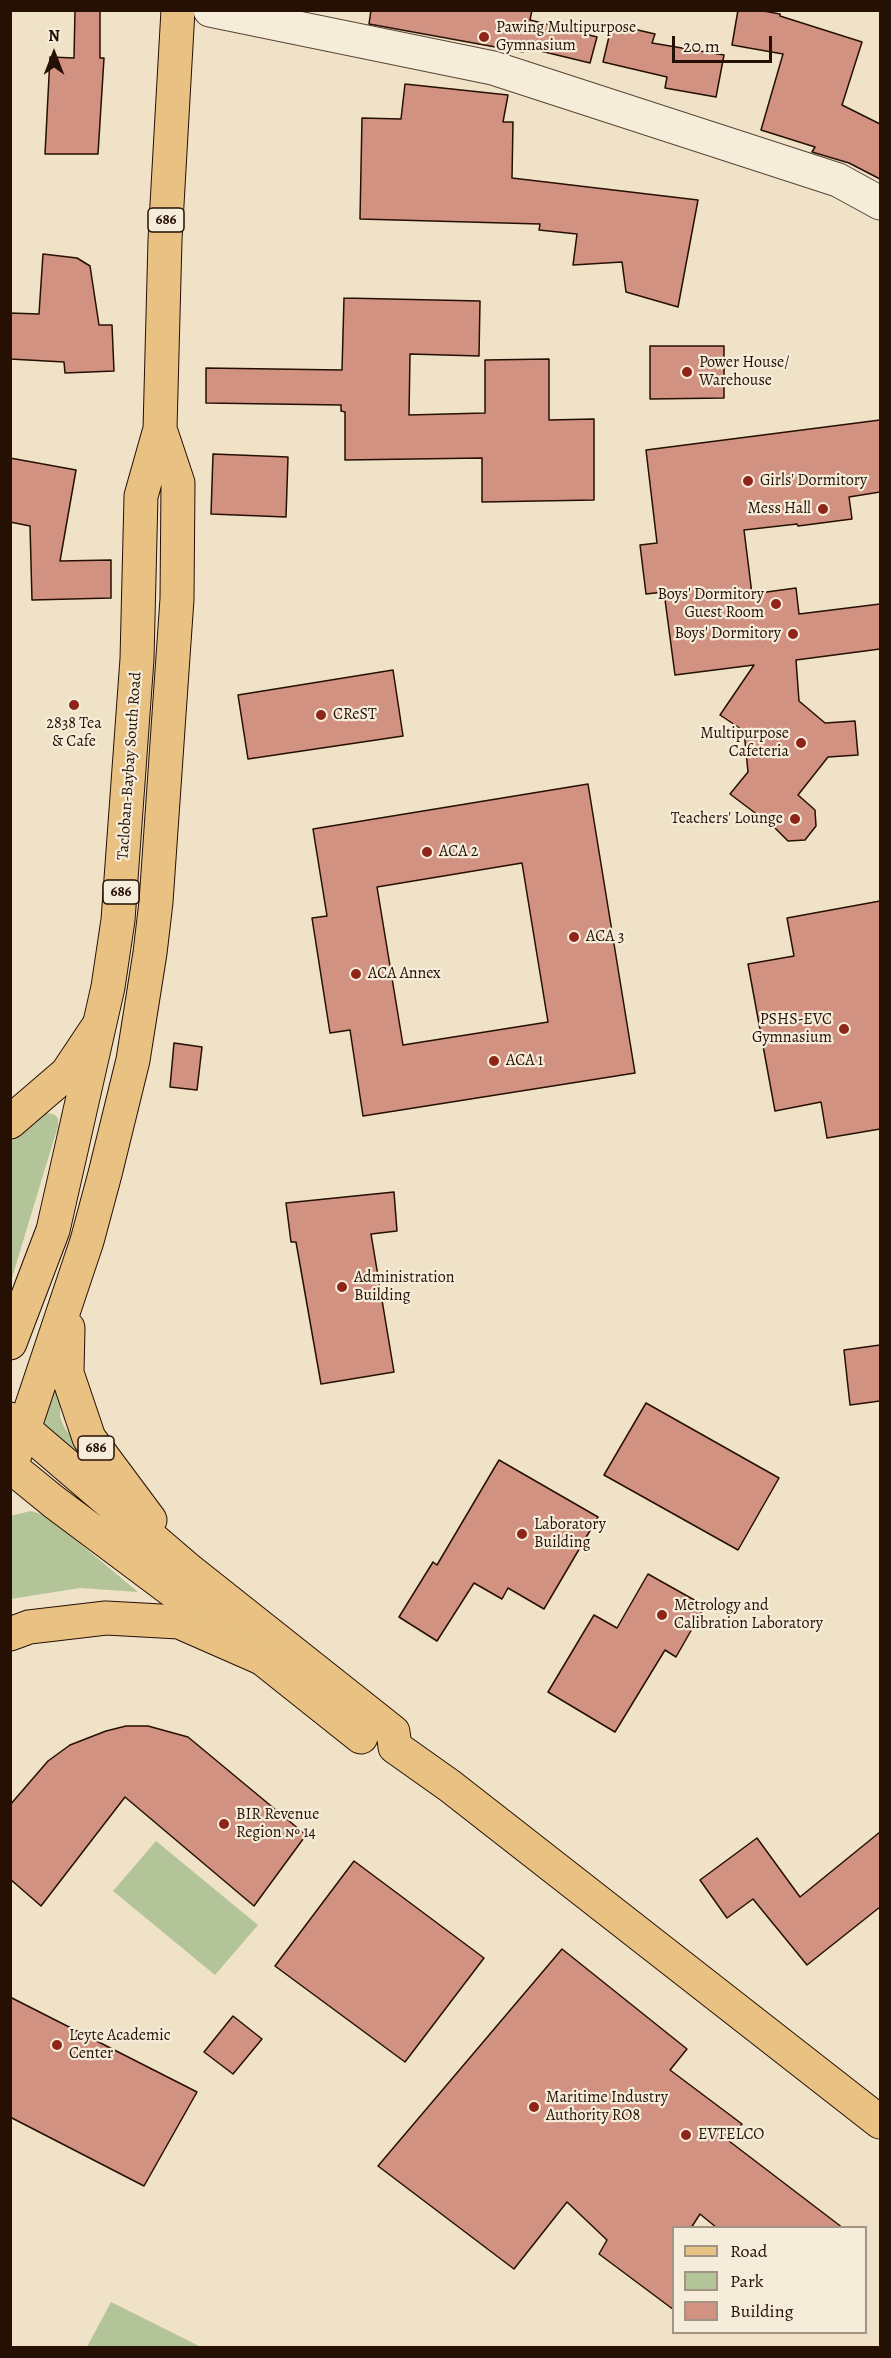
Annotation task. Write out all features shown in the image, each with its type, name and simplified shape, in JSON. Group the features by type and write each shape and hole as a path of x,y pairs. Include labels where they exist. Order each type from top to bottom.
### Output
{"main road":[{"name":"Tacloban-Baybay South Road","path":"10,1343 53,1230 108,987 119,910 137,659 141,496 160,429 165,240 178,10"},
{"name":"Tacloban-Baybay South Road","path":"68,1299 105,1174 134,1060 156,902 177,599 178,483 160,429"},
{"name":"686","path":"10,1122 67,1073 98,1028"},
{"name":"686","path":"68,1299 17,1424 190,1571 393,1732 395,1747"},
{"name":"686","path":"68,1299 67,1373 89,1438 190,1571"},
{"path":"11,1468 17,1424"},
{"name":"686","path":"11,1468 261,1658 376,1749 395,1747 450,1786 880,2122"},
{"path":"10,1634 29,1627 106,1618 179,1622 261,1658"}],"street":[{"path":"210,10 494,68 838,180 880,203"}],"green space":[{"path":"43,1114 55,1115 58,1119 58,1126 11,1281 11,1142"},
{"path":"57,1392 60,1397 60,1417 65,1429 107,1478 37,1420 54,1393"},
{"path":"31,1511 47,1516 138,1592 80,1588 11,1599 10,1516"},
{"path":"156,1841 258,1925 215,1975 113,1891"},
{"path":"111,2302 201,2347 87,2347"}],"building":[{"path":"75,10 100,10 100,58 104,58 98,154 45,154 50,57 74,58"},
{"name":"Pawing Multipurpose Gymnasium","path":"371,10 532,10 530,20 597,37 590,63 524,47 523,52 369,24"},
{"path":"738,10 758,10 780,14 780,16 862,42 842,105 880,124 880,179 849,163 812,152 815,147 761,130 783,54 732,45"},
{"path":"612,24 655,34 652,43 724,55 716,97 665,88 667,77 603,62"},
{"path":"405,84 508,95 503,122 513,122 512,178 698,200 678,307 626,292 622,262 573,265 577,234 539,230 540,224 360,219 362,118 401,119"},
{"path":"43,254 77,258 90,266 99,325 112,325 114,371 65,373 64,362 10,359 10,313 39,314"},
{"path":"344,298 480,301 479,356 410,354 409,415 485,413 485,360 549,359 549,420 594,419 594,500 482,502 482,458 345,460 345,412 341,411 341,405 206,403 206,368 342,370"},
{"name":"Power House/ Warehouse","path":"650,346 724,346 724,398 650,399"},
{"path":"880,420 880,492 849,497 852,519 744,530 752,594 796,588 799,614 880,604 880,649 796,660 799,701 825,723 855,721 858,755 828,757 798,795 815,810 816,826 805,840 788,841 775,828 730,794 748,772 744,731 720,715 754,665 675,675 664,592 646,594 640,545 657,543 646,450"},
{"path":"213,454 288,457 286,517 211,514"},
{"path":"10,458 76,470 60,561 111,560 111,598 32,600 30,526 10,522"},
{"name":"CReST","path":"393,670 403,736 248,759 238,695"},
{"path":"588,784 635,1073 363,1116 350,1030 330,1033 312,918 327,916 313,829","holes":["522,863 548,1022 403,1045 377,887"]},
{"name":"PSHS-EVC Gymnasium","path":"880,901 880,1129 827,1138 821,1102 775,1111 748,964 794,956 787,918"},
{"path":"174,1043 202,1047 197,1090 170,1087"},
{"name":"Administration Building","path":"394,1192 397,1231 371,1234 394,1372 321,1384 296,1242 291,1242 286,1203"},
{"path":"880,1345 880,1401 850,1405 844,1350"},
{"path":"646,1403 779,1478 738,1550 604,1475"},
{"name":"Laboratory Building","path":"499,1460 598,1517 544,1609 508,1588 502,1599 474,1583 437,1641 399,1617 433,1562 437,1565"},
{"path":"648,1574 705,1606 676,1657 665,1650 615,1732 548,1692 594,1615 617,1628"},
{"name":"BIR Revenue Region № 14","path":"126,1726 148,1726 188,1737 306,1835 254,1906 125,1797 41,1906 10,1879 10,1805 48,1761 70,1745"},
{"path":"880,1832 880,1907 807,1965 753,1899 727,1918 700,1880 757,1838 800,1897"},
{"path":"354,1861 484,1958 405,2062 275,1966"},
{"name":"Maritime Industry Authority RO8","path":"562,1949 687,2049 670,2070 742,2124 729,2141 840,2226 715,2226 700,2214 692,2226 672,2226 672,2309 599,2254 607,2240 567,2202 514,2269 378,2166"},
{"name":"Leyte Academic Center","path":"10,1997 197,2092 144,2186 10,2117"},
{"path":"233,2016 262,2039 233,2074 204,2052"}],"place":[{"name":"Pawing Multipurpose Gymnasium","path":"484,37"},
{"name":"Power House/ Warehouse","path":"687,372"},
{"name":"Girls' Dormitory","path":"748,481"},
{"name":"Mess Hall","path":"823,509"},
{"name":"Boys' Dormitory Guest Room","path":"776,604"},
{"name":"Boys' Dormitory","path":"793,634"},
{"name":"2838 Tea & Cafe","path":"74,705"},
{"name":"CReST","path":"321,715"},
{"name":"Multipurpose Cafeteria","path":"801,743"},
{"name":"Teachers' Lounge","path":"795,819"},
{"name":"ACA 2","path":"427,852"},
{"name":"ACA 3","path":"574,937"},
{"name":"ACA Annex","path":"356,974"},
{"name":"PSHS-EVC Gymnasium","path":"844,1029"},
{"name":"ACA 1","path":"494,1061"},
{"name":"Administration Building","path":"342,1287"},
{"name":"Laboratory Building","path":"522,1534"},
{"name":"Metrology and Calibration Laboratory","path":"662,1615"},
{"name":"BIR Revenue Region № 14","path":"224,1824"},
{"name":"Leyte Academic Center","path":"57,2045"},
{"name":"Maritime Industry Authority RO8","path":"534,2107"},
{"name":"EVTELCO","path":"686,2135"}]}
